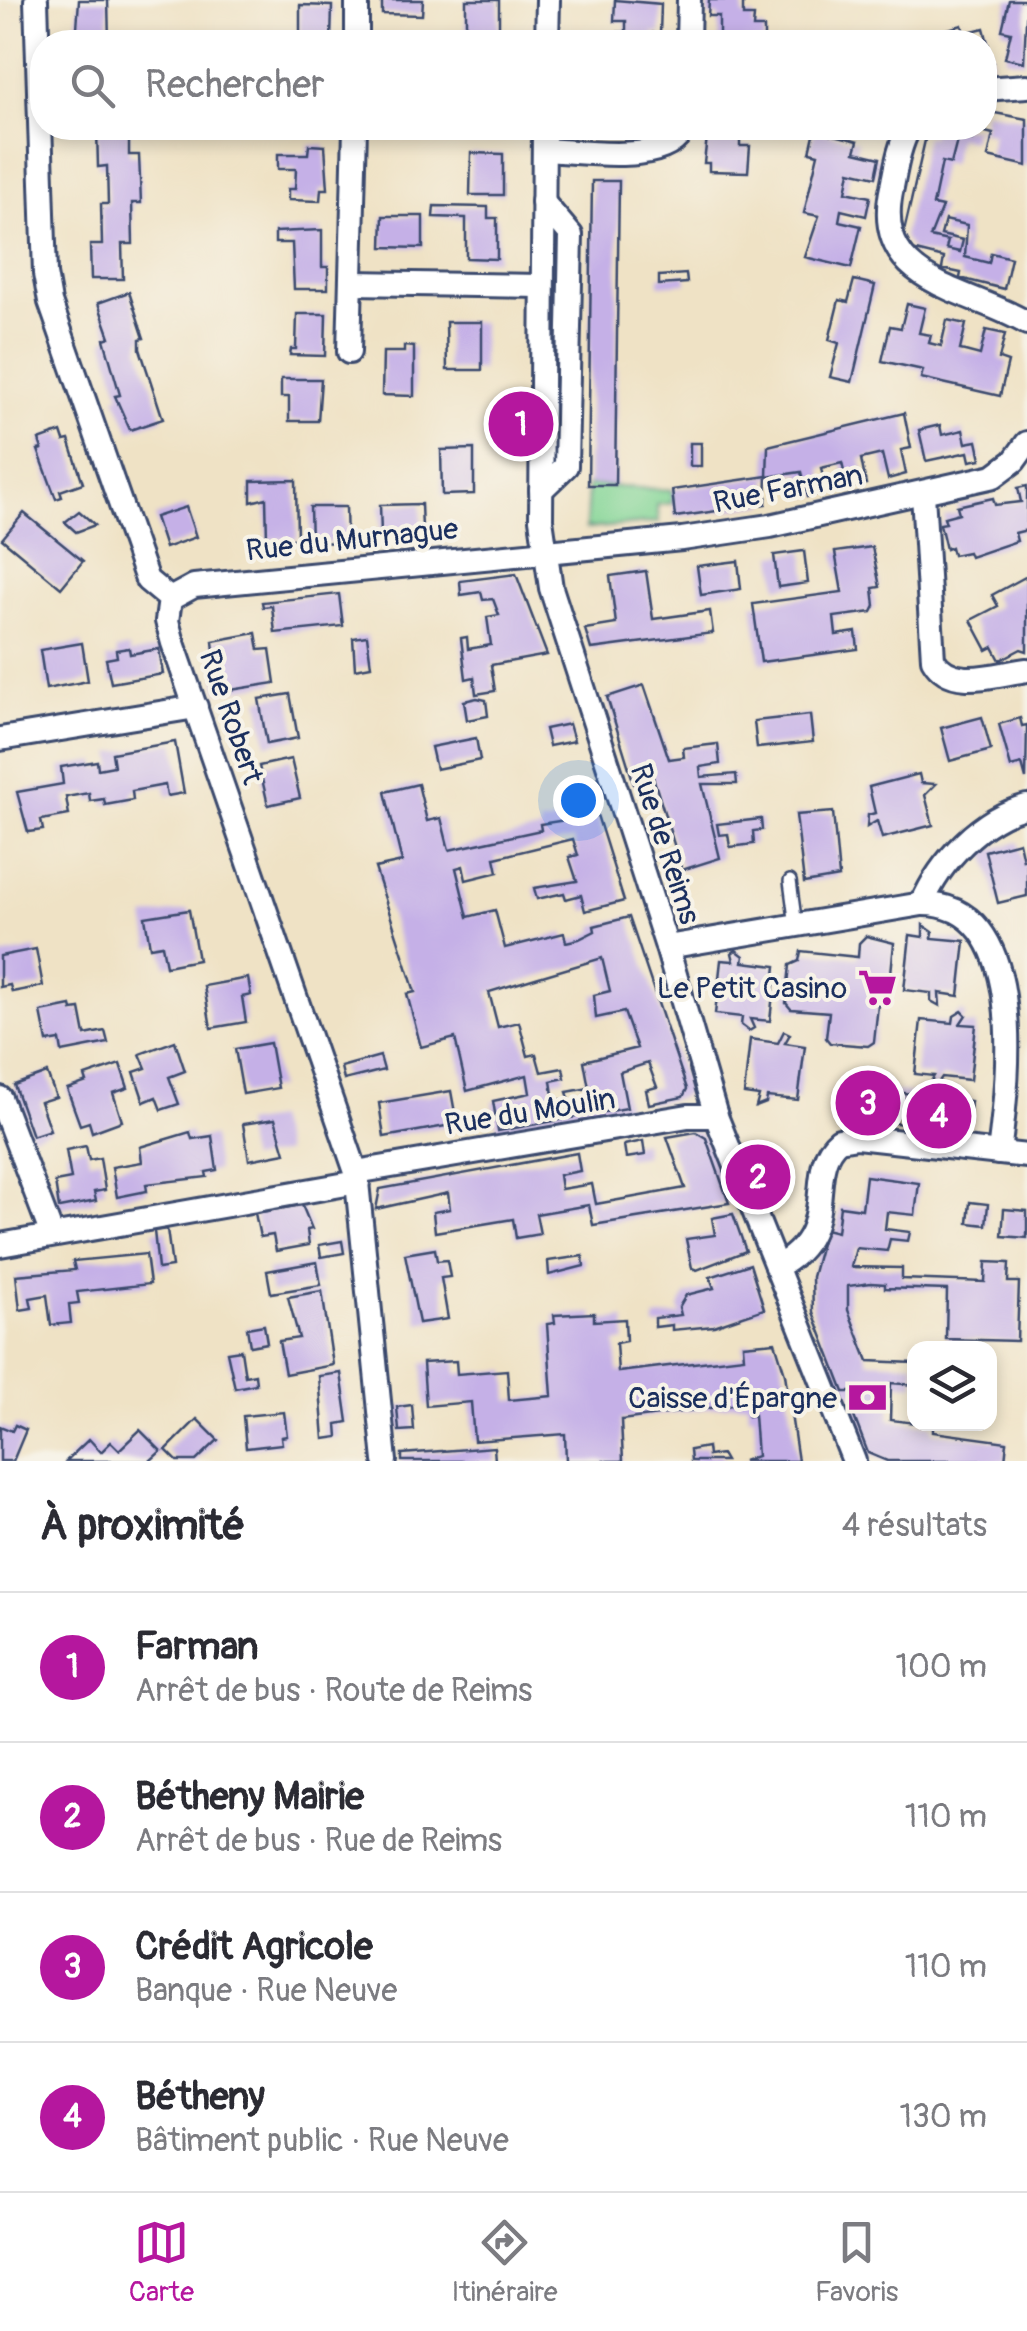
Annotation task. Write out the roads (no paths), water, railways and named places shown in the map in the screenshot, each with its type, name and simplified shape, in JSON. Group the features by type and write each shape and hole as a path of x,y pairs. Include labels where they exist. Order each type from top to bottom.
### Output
{"street":[{"name":"Rue Robert","path":"36,0 37,30"},
{"path":"357,0 357,30"},
{"path":"547,30 548,0"},
{"path":"688,30 689,0"},
{"path":"997,88 1027,86"},
{"name":"Rue Robert","path":"41,140 45,274 50,302 148,580 170,600 167,621 357,1177 384,1461"},
{"path":"349,352 356,140"},
{"name":"Rue de Reims","path":"544,140 541,490 544,552 552,594 667,947 716,1116 854,1461"},
{"path":"553,140 656,152 677,140"},
{"path":"905,140 888,204 889,226 898,251 933,281 1027,323"},
{"path":"541,490 566,466 571,235 543,202"},
{"path":"352,284 541,286"},
{"name":"Rue Farman","path":"544,552 770,526 923,494 994,476 1014,461 1027,443"},
{"path":"923,494 932,659 941,673 957,679 1027,670"},
{"name":"Rue du Murnague","path":"170,600 194,586 544,552"},
{"path":"0,739 196,707"},
{"path":"922,904 968,840 999,816 1024,807"},
{"path":"667,947 922,904 956,906 987,924 1010,957 1023,997 999,1153"},
{"path":"0,1098 52,1234"},
{"name":"Rue du Moulin","path":"0,1244 688,1116 716,1116"},
{"path":"776,1267 806,1246 816,1226 828,1154 847,1137 1027,1156"}],"lane":[{"path":"790,880 796,926"}],"place":[{"name":"Farman","path":"521,424"},
{"name":"Le Petit Casino","path":"877,988"},
{"name":"Crédit Agricole","path":"868,1103"},
{"name":"Bétheny","path":"939,1116"},
{"name":"Bétheny Mairie","path":"758,1177"},
{"name":"Caisse d'Épargne","path":"867,1398"}]}
